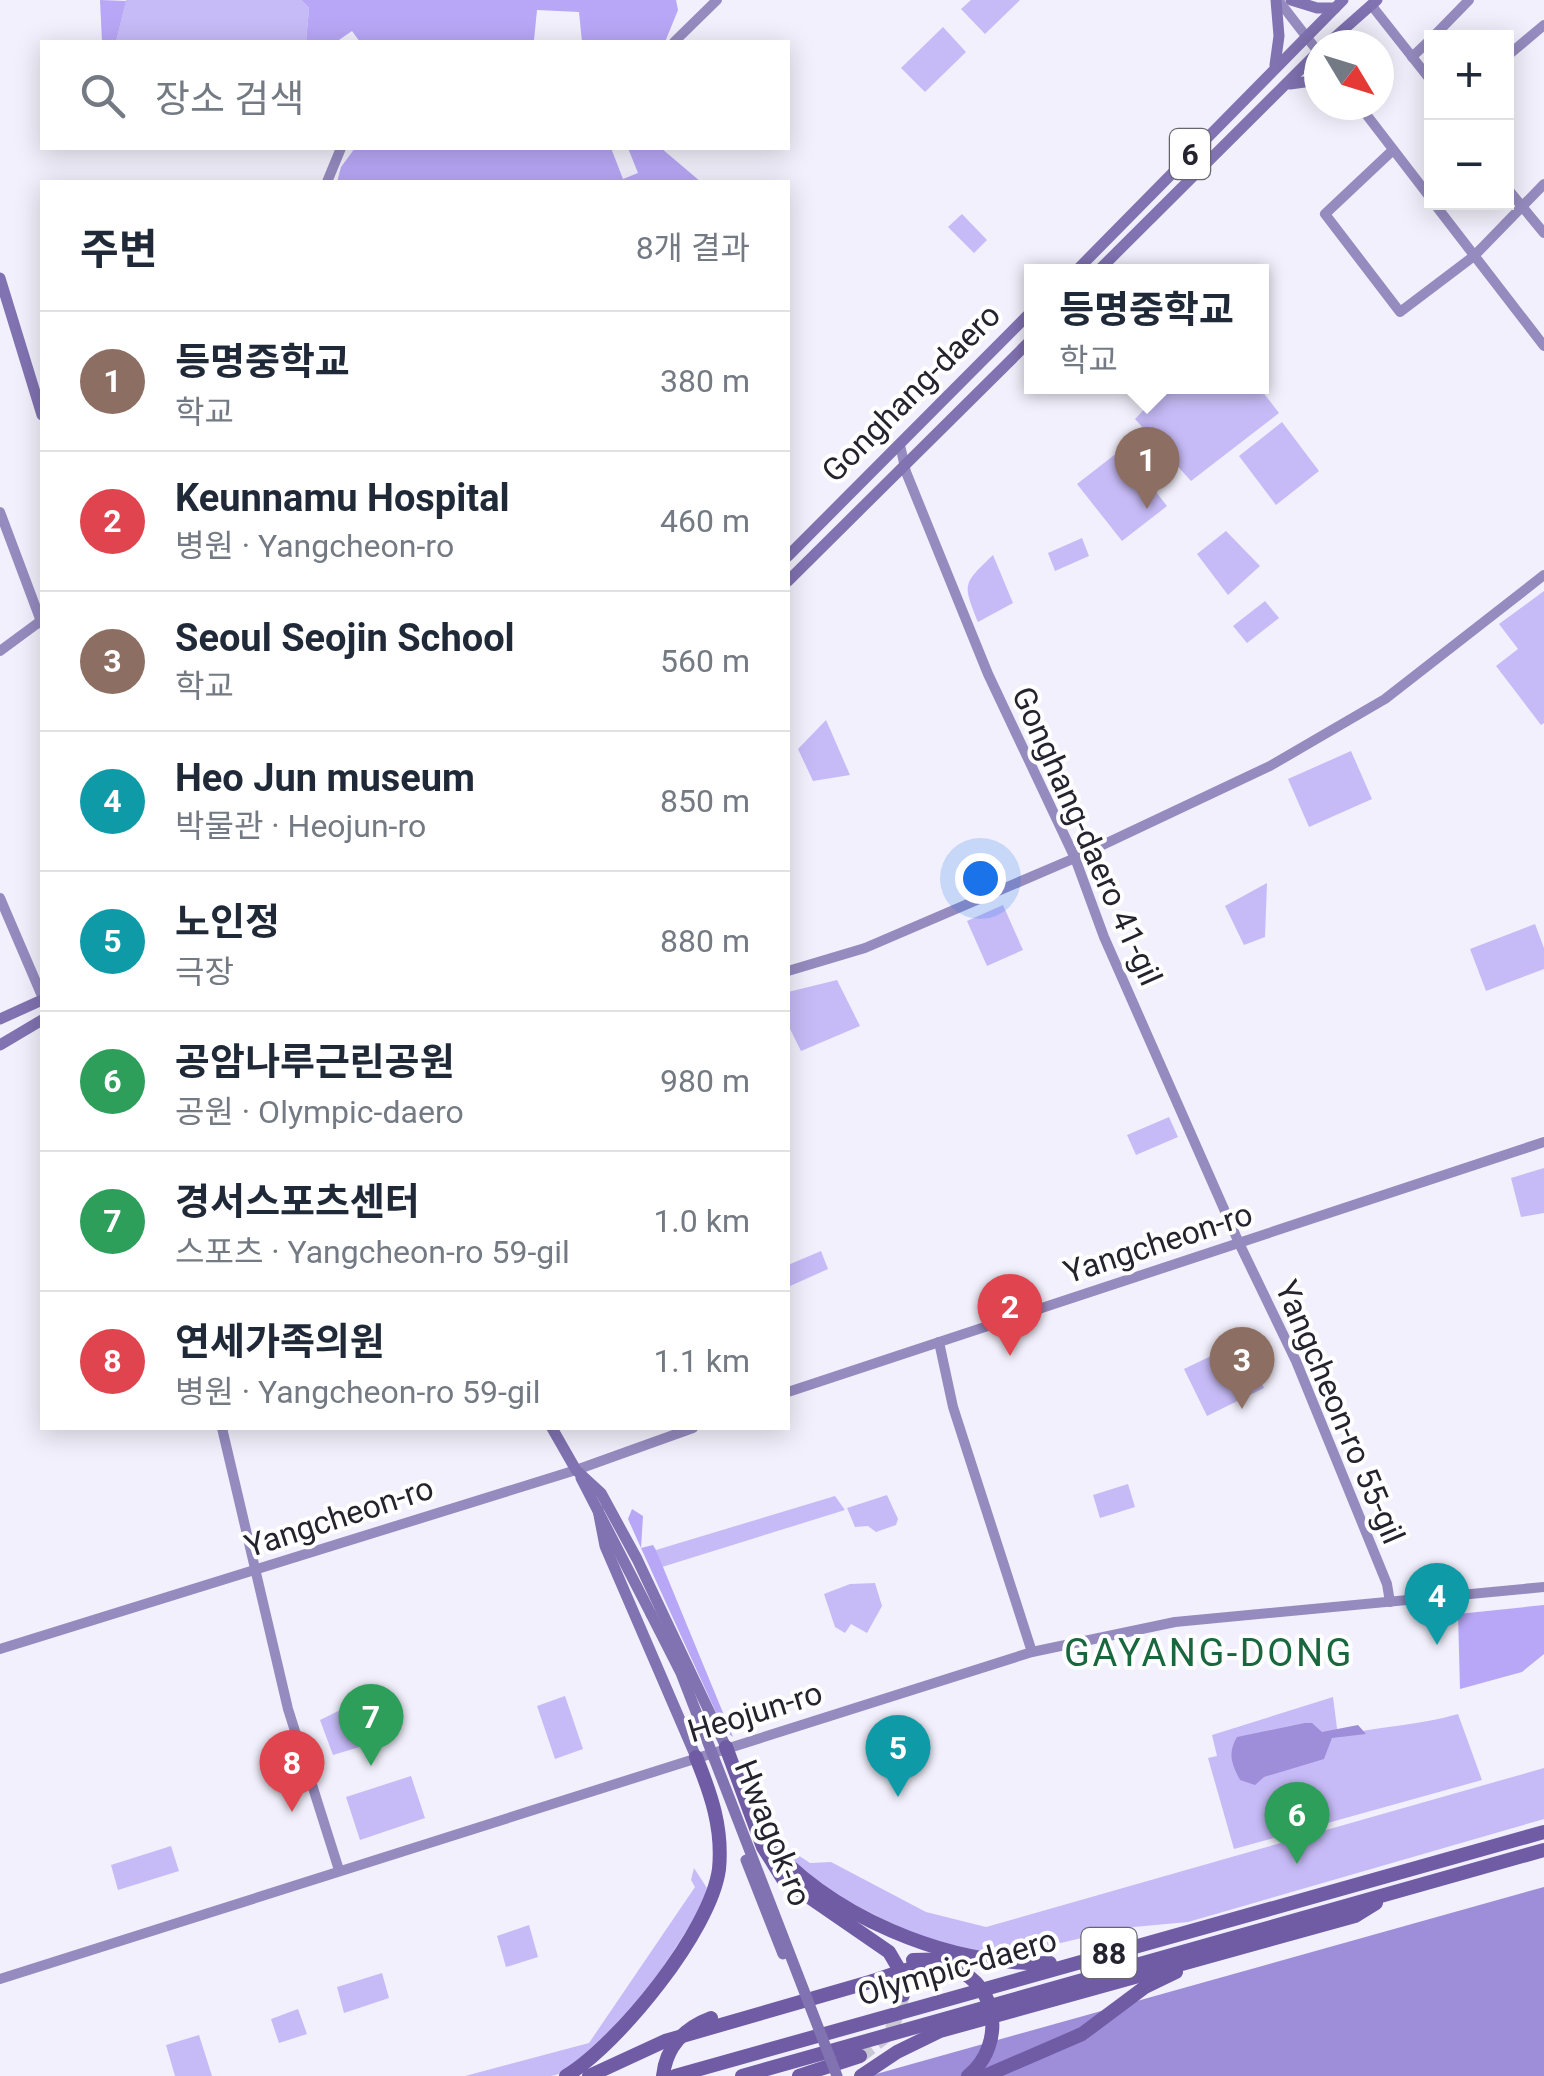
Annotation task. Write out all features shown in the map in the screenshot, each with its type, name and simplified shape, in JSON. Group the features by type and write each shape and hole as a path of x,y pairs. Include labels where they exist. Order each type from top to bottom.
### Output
{"highway":[{"path":"726,1747 762,1847 783,1880 889,1952 899,1969 903,1995"},
{"path":"587,2076 639,2024 706,1921 716,1882 718,1820 696,1756"},
{"name":"Olympic-daero","path":"675,2076 1544,1832"},
{"path":"761,1836 789,1870 810,1887 906,1936 998,1962"},
{"name":"Olympic-daero","path":"742,2076 1544,1850"},
{"path":"566,2076 597,2054 642,2008 716,1882"},
{"path":"861,2076 897,2052 940,2032 1355,1916 1389,1894"},
{"path":"984,2076 1082,2034 1145,1987 1215,1955"},
{"path":"587,2076 665,2040 914,1960 1070,1963"},
{"path":"663,2076 669,2052 679,2038 710,2018 877,1975 936,1966 958,1970 979,1986 991,2007 994,2032 987,2055 968,2076"},
{"path":"799,2076 860,2056"}],"main road":[{"path":"1274,67 1280,36 1277,0"},
{"path":"1291,0 1317,8 1339,4"},
{"path":"1343,30 1375,3"},
{"name":"6","path":"1316,30 1339,4"},
{"name":"6","path":"1083,264 1274,67 1304,42"},
{"name":"6","path":"1106,264 1304,67"},
{"path":"1282,88 1304,83"},
{"path":"0,278 40,408"},
{"name":"Gonghang-daero","path":"790,554 1024,319"},
{"name":"Gonghang-daero","path":"790,580 1024,347"},
{"path":"0,1019 40,999"},
{"path":"0,1044 40,1021"},
{"path":"553,1430 576,1470"},
{"name":"Hwagok-ro","path":"576,1470 681,1673 836,2076"},
{"name":"Hwagok-ro","path":"576,1470 602,1494 681,1645 726,1747"},
{"name":"Hwagok-ro","path":"598,1510 606,1546 696,1756"},
{"name":"Hwagok-ro","path":"651,1614 828,2076"}],"street":[{"path":"676,40 717,0"},
{"path":"1277,0 1304,34"},
{"path":"1440,30 1469,0"},
{"path":"1375,3 1424,72"},
{"path":"1514,51 1544,25"},
{"path":"1412,57 1424,46"},
{"path":"1370,120 1424,191"},
{"path":"328,180 340,150"},
{"path":"1393,150 1325,214 1400,312 1474,256 1544,184"},
{"path":"1514,196 1544,234"},
{"path":"1439,210 1544,346"},
{"name":"Gonghang-daero 41-gil","path":"900,444 988,674 1075,858 1104,937 1239,1243"},
{"path":"0,512 40,617"},
{"path":"790,969 866,948 1075,858 1270,766 1385,699 1544,575"},
{"path":"0,651 40,623"},
{"path":"0,898 40,993"},
{"name":"Yangcheon-ro","path":"790,1391 1544,1142"},
{"name":"Yangcheon-ro 55-gil","path":"1239,1243 1296,1361 1387,1584 1390,1602"},
{"path":"939,1342 953,1407 1032,1652"},
{"path":"222,1430 288,1709 338,1870"},
{"name":"Yangcheon-ro","path":"0,1649 576,1470 686,1430"},
{"name":"Heojun-ro","path":"0,1979 1032,1652 1176,1622 1438,1601 1544,1588"}],"shaded area":[{"path":"100,0 126,1 116,40 102,40"},
{"path":"126,0 301,0 309,8 306,40 116,40"},
{"path":"301,0 676,0 678,10 666,40 582,40 579,12 537,10 534,40 359,40 352,31 339,40 306,40 309,8"},
{"path":"971,0 1020,0 985,34 961,9"},
{"path":"943,27 966,52 925,92 901,68"},
{"path":"354,150 612,150 623,179 638,173 629,150 663,150 699,180 338,180 341,167"},
{"path":"962,214 987,240 974,253 948,227"},
{"path":"1158,394 1264,394 1279,413 1191,481 1135,419"},
{"path":"1282,422 1319,471 1276,505 1239,456"},
{"path":"1122,449 1167,506 1122,541 1077,484"},
{"path":"1226,531 1260,566 1228,595 1197,554"},
{"path":"1082,538 1089,556 1055,571 1048,553"},
{"path":"993,555 1013,603 978,622 968,585"},
{"path":"1544,591 1541,725 1496,666 1518,649 1499,624"},
{"path":"1265,601 1279,618 1247,643 1233,626"},
{"path":"826,720 850,775 813,781 798,749"},
{"path":"1351,751 1372,799 1309,827 1288,779"},
{"path":"1267,883 1265,937 1244,945 1225,906"},
{"path":"1003,905 1023,950 987,966 967,921"},
{"path":"1535,924 1544,948 1544,969 1486,991 1470,949"},
{"path":"837,980 860,1026 801,1051 790,1029 790,992"},
{"path":"1169,1117 1178,1137 1136,1155 1127,1135"},
{"path":"1544,1168 1544,1213 1521,1217 1511,1178"},
{"path":"821,1251 828,1269 790,1286 790,1264"},
{"path":"1242,1341 1264,1388 1207,1416 1184,1369"},
{"path":"1128,1484 1135,1507 1100,1518 1093,1495"},
{"path":"887,1495 898,1519 896,1525 876,1532 868,1526 855,1527 847,1508"},
{"path":"835,1496 845,1510 662,1567 656,1550"},
{"path":"632,1509 643,1516 641,1548 628,1519"},
{"path":"653,1545 656,1550 733,1737 724,1730 641,1548"},
{"path":"875,1583 882,1606 867,1633 851,1624 845,1633 835,1627 824,1594 850,1584"},
{"path":"1544,1605 1544,1654 1522,1672 1460,1689 1458,1614"},
{"path":"381,1690 393,1737 333,1755 320,1720"},
{"path":"565,1696 583,1749 555,1759 537,1706"},
{"path":"1333,1697 1338,1736 1458,1714 1482,1780 1234,1849 1208,1758 1217,1756 1212,1735"},
{"path":"1312,1723 1322,1732 1358,1725 1366,1734 1332,1738 1324,1759 1264,1777 1255,1785 1240,1780 1232,1759 1237,1737"},
{"path":"1544,1768 1544,1819 1188,1922 1123,1928 998,1958 908,1932 811,1882 780,1852 781,1844 810,1863 831,1862 926,1912 986,1927"},
{"path":"411,1776 425,1818 360,1840 346,1797"},
{"path":"171,1846 179,1871 118,1890 111,1865"},
{"path":"694,1868 707,1888 703,1903 637,2003 593,2052 551,2076 465,2076 589,2043 695,1887 691,1880"},
{"path":"1544,1887 1544,2076 869,2076"},
{"path":"529,1925 538,1957 506,1967 497,1936"},
{"path":"382,1973 389,1998 344,2013 337,1987"},
{"path":"298,2009 307,2034 279,2043 271,2019"},
{"path":"199,2035 212,2076 175,2076 166,2045"}],"tunnel":[{"path":"860,2056 891,2032 903,1995"}],"place":[{"name":"등명중학교","path":"1147,509"},
{"name":"Keunnamu Hospital","path":"1010,1356"},
{"name":"Seoul Seojin School","path":"1242,1409"},
{"name":"Heo Jun museum","path":"1437,1645"},
{"name":"경서스포츠센터","path":"371,1766"},
{"name":"노인정","path":"898,1797"},
{"name":"연세가족의원","path":"292,1812"},
{"name":"공암나루근린공원","path":"1297,1864"}],"district":[{"name":"GAYANG-DONG","path":"1209,1653"}]}
